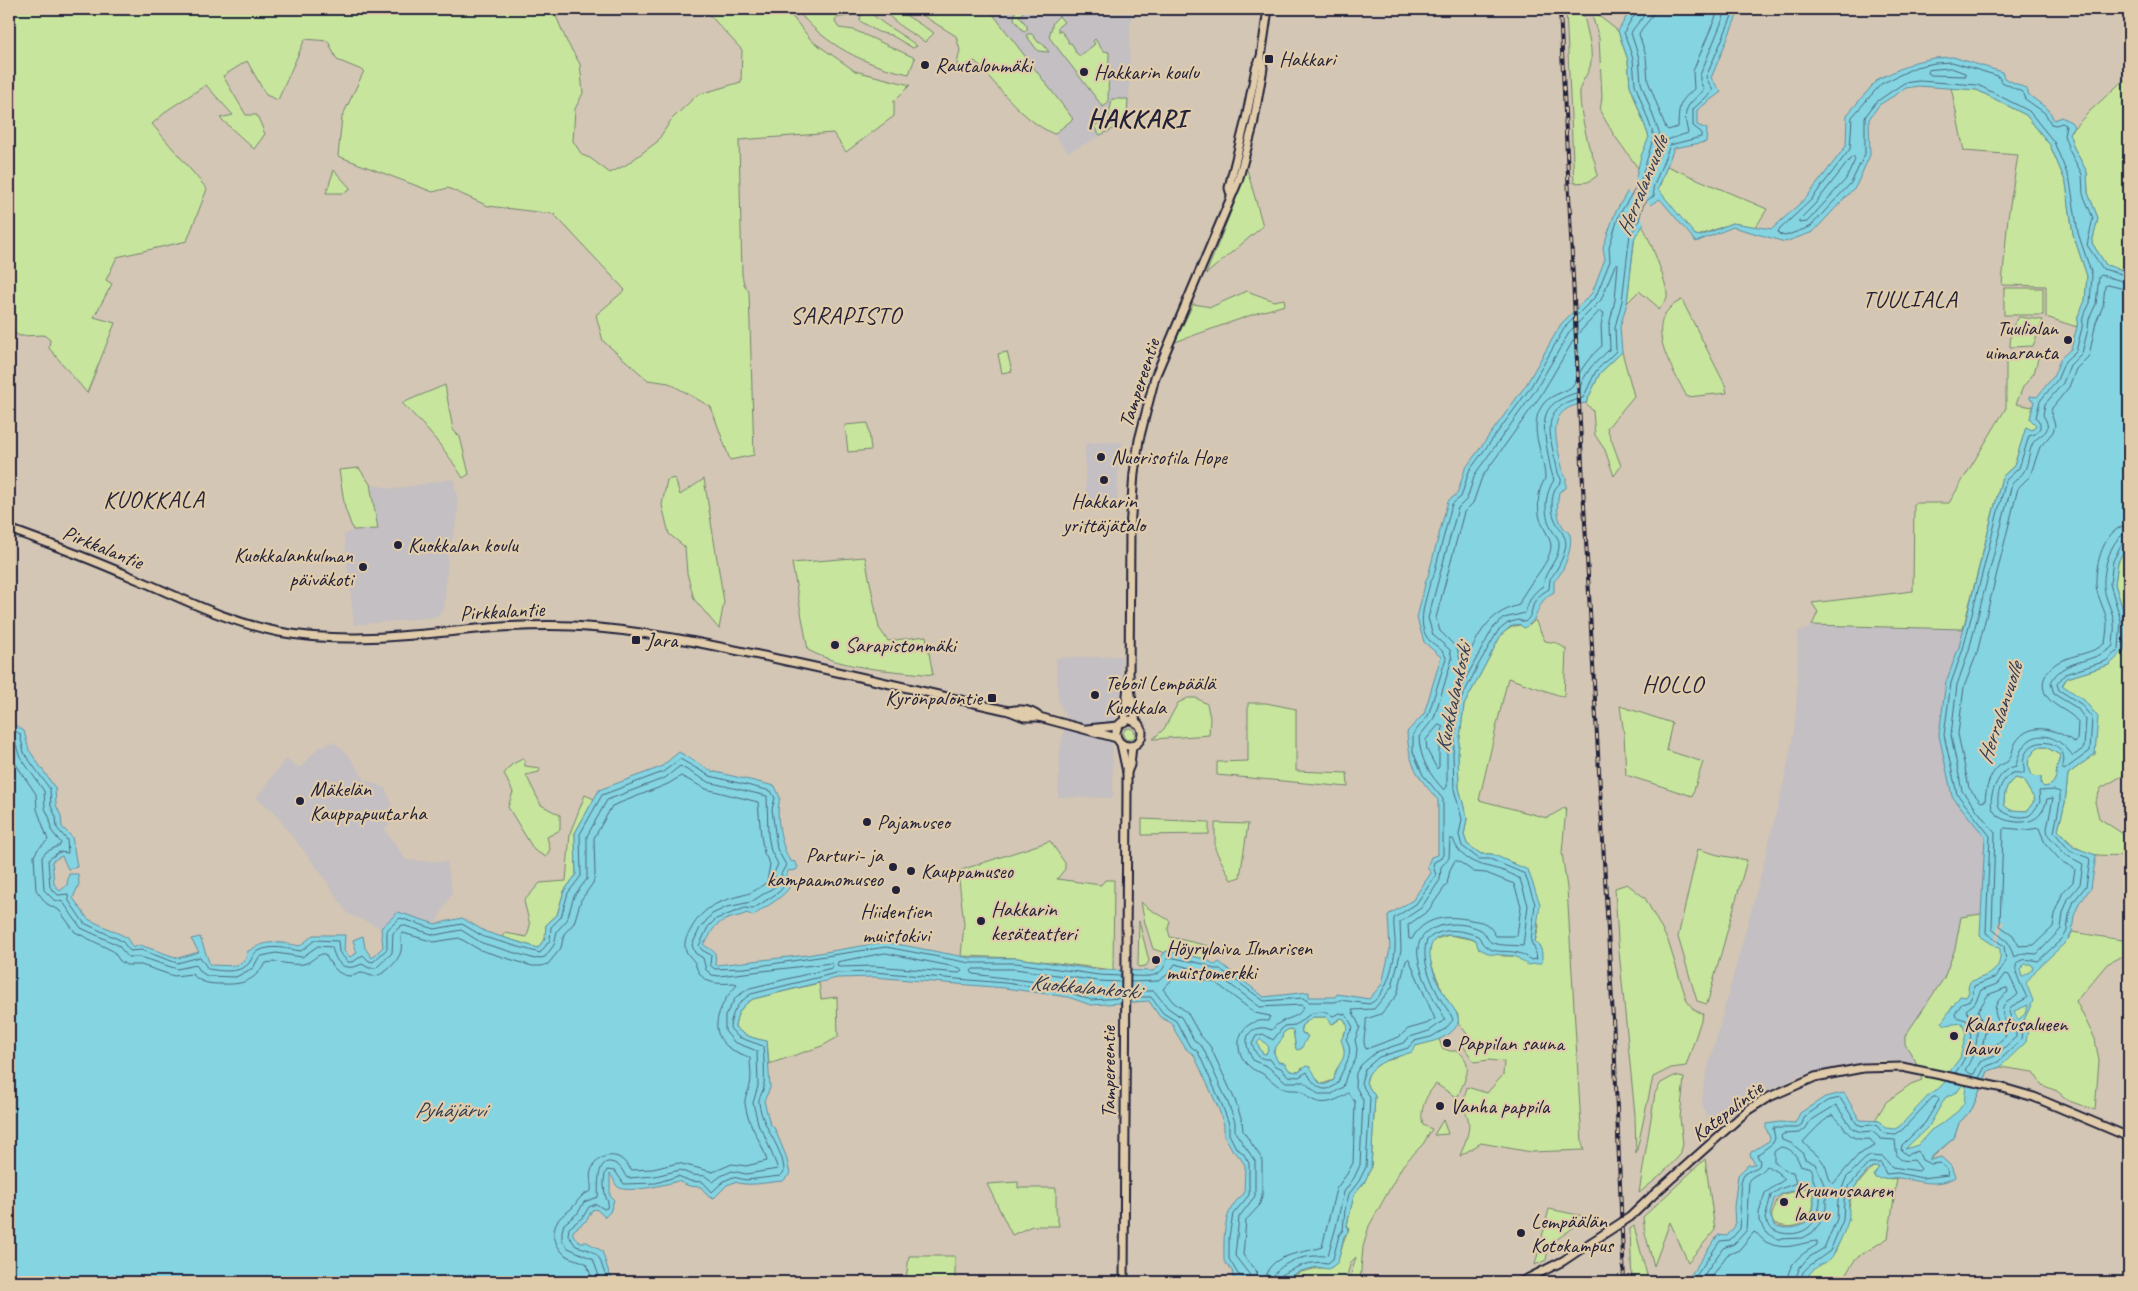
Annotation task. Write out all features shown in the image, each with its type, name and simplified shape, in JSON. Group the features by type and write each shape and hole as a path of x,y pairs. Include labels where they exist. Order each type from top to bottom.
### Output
{"street":[{"name":"Tampereentie","path":"1136,723 1129,683 1130,529 1134,473 1139,440 1155,377 1214,240 1230,195 1238,181 1253,126 1263,68 1261,57 1268,9"},
{"name":"Pirkkalantie","path":"9,529 92,560 222,617 280,632 334,639 410,635 501,626 544,625 611,629 707,644 1009,711 1024,717 1038,716 1087,729 1119,741"},
{"name":"Tampereentie","path":"1121,724 1129,683"},
{"path":"1136,723 1141,733 1139,741 1132,746 1119,741 1121,724 1136,723"},
{"name":"Pirkkalantie","path":"1087,729 1121,724"},
{"name":"Tampereentie","path":"1119,741 1127,772 1124,1282"},
{"name":"Tampereentie","path":"1127,772 1130,765 1132,746"},
{"name":"Katepalintie","path":"1521,1282 1563,1261 1630,1217 1748,1110 1767,1098 1800,1082 1830,1073 1863,1068 1902,1067 1932,1072 2004,1088 2034,1097 2129,1137"}],"shaded area":[{"name":"Hakkarin koulu","path":"989,9 1133,9 1130,24 1129,112 1128,119 1124,125 1068,152 1054,134 1073,119"},
{"path":"1122,442 1117,502 1086,503 1085,443"},
{"name":"Kuokkalan koulu","path":"454,479 458,504 457,520 448,555 444,610 435,617 354,625 344,535 353,530 378,529 370,484 393,489"},
{"path":"1812,625 1963,629 1959,647 1952,796 1985,837 1980,936 1950,1071 1912,1062 1880,1060 1828,1068 1797,1077 1765,1093 1729,1118 1719,1118 1709,1124 1702,1102 1705,1079 1759,882 1786,773 1794,730 1797,695 1798,631 1808,629"},
{"path":"1122,656 1120,713 1112,723 1113,798 1058,797 1060,750 1067,718 1058,700 1056,658"},
{"name":"Mäkelän Kauppapuutarha","path":"334,742 349,756 365,780 385,788 391,802 395,820 384,829 406,860 447,862 452,893 435,924 398,912 381,928 348,914 318,869 272,810 256,798 286,759 300,768 318,748"}],"green space":[{"path":"9,9 553,9 567,42 580,64 583,93 575,109 573,141 582,155 590,158 610,173 626,165 657,142 671,120 697,95 741,82 742,50 704,9 786,9 812,41 855,71 910,85 894,101 894,116 846,152 833,133 739,140 742,275 744,284 749,292 754,455 730,460 711,407 669,383 648,380 603,341 596,315 625,290 554,214 488,206 448,188 433,192 338,156 342,117 364,71 337,60 328,41 305,39 278,100 266,95 247,61 223,76 246,115 257,115 265,134 254,149 220,118 233,115 206,85 169,109 152,124 207,189 187,241 117,257 106,280 112,284 94,317 115,323 87,393 49,348 50,340 44,335 20,336 9,331"},
{"path":"796,9 855,9 853,15 836,18 835,22 839,28 854,30 915,58 909,74 876,65 846,52 807,22"},
{"path":"862,9 868,9 877,18 917,46 913,48 891,35 878,32 860,21"},
{"path":"881,9 896,9 934,33 925,42 903,28"},
{"path":"912,9 989,9 1073,119 1054,134 1042,128 1021,111 975,61 956,69 960,50 956,36"},
{"path":"1019,9 1023,12 1019,16 1027,26 1027,30 1024,32 1014,19 1015,12"},
{"path":"1566,9 1583,9 1591,49 1590,67 1580,92 1583,122 1597,172 1597,176 1588,182 1574,183"},
{"path":"1590,9 1618,31 1628,60 1630,85 1649,137 1638,168 1614,135 1600,111 1602,97 1599,38"},
{"path":"1059,16 1064,22 1058,27 1058,31 1061,31 1068,40 1068,43 1071,43 1075,52 1080,56 1095,44 1093,41 1095,39 1103,51 1109,52 1108,103 1103,107 1049,37 1053,22"},
{"path":"1032,34 1049,52 1038,51 1026,35"},
{"path":"2129,75 2129,272 2106,265 2092,243 2098,218 2088,193 2087,172 2074,148 2069,133"},
{"path":"1951,87 1977,90 2026,115 2050,145 2066,183 2073,234 2087,276 2085,302 2078,316 2077,327 2046,317 2046,286 2002,285 2008,217 2018,155 1964,151"},
{"path":"1112,99 1128,99 1127,116 1120,124 1109,116"},
{"path":"1105,118 1115,128 1100,135 1094,127"},
{"path":"1246,166 1263,226 1206,274 1234,204"},
{"path":"1667,166 1767,209 1756,227 1732,223 1698,236 1692,233 1658,190"},
{"path":"334,170 351,189 344,193 326,193"},
{"path":"1642,225 1658,261 1667,291 1665,302 1658,310 1657,306 1639,291 1627,303 1635,235"},
{"path":"2004,288 2043,288 2043,315 2004,315"},
{"path":"1247,291 1274,301 1284,299 1285,305 1175,342 1193,304 1211,307"},
{"path":"1682,300 1725,385 1727,393 1687,397 1667,358 1661,332 1663,319 1669,309"},
{"path":"2019,317 2043,320 2033,346 2010,347 2011,329"},
{"path":"1007,352 1012,371 1002,373 998,354"},
{"path":"1622,352 1634,396 1607,428 1621,466 1614,476 1605,450 1595,435 1593,411 1586,403 1600,373"},
{"path":"2039,355 2034,373 2023,387 2016,404 2033,407 2030,419 2036,425 2032,430 2026,428 2014,466 2002,477 1963,629 1812,625 1818,612 1812,603 1913,591 1914,503 1949,503 2006,408 2006,360 2008,356"},
{"path":"445,385 453,430 460,437 469,474 463,478 435,439 402,403"},
{"path":"868,423 871,450 848,452 845,425"},
{"path":"359,468 370,484 378,529 353,530 345,508 339,470"},
{"path":"675,478 680,495 704,479 724,602 719,629 694,599 687,573 685,547 669,534 662,505 667,480"},
{"path":"2129,540 2129,766 2122,776 2101,788 2095,802 2099,818 2129,838 2129,855 2098,855 2075,846 2058,830 2065,803 2068,774 2095,754 2084,700 2062,686 2067,678 2109,665 2126,620 2115,584 2118,562"},
{"path":"865,557 879,628 888,641 926,636 933,675 885,670 838,662 808,650 792,563"},
{"path":"1535,620 1545,641 1557,643 1566,649 1564,697 1508,678 1479,800 1547,818 1566,807 1562,853 1567,888 1582,1143 1584,1150 1531,1152 1481,1143 1460,1156 1467,1138 1469,1125 1466,1113 1462,1108 1467,1087 1487,1093 1503,1075 1504,1062 1489,1060 1474,1062 1464,1047 1467,1034 1458,1022 1458,1015 1444,995 1429,955 1431,944 1436,939 1449,935 1476,940 1503,956 1515,956 1522,959 1542,954 1539,945 1535,942 1539,926 1514,863 1499,859 1492,854 1481,854 1467,844 1464,835 1467,819 1459,788 1458,753 1464,705 1501,635 1518,625 1530,625"},
{"path":"1188,698 1196,698 1207,704 1210,718 1209,735 1153,739 1164,729 1178,703"},
{"path":"1248,703 1266,703 1296,709 1296,771 1347,773 1348,787 1217,775 1217,762 1248,761"},
{"path":"1620,706 1672,723 1666,750 1703,762 1692,796 1626,775 1624,734"},
{"path":"1131,728 1134,729 1134,739 1127,740 1124,739 1123,732 1124,729"},
{"path":"2038,747 2046,747 2060,755 2055,781 2051,785 2044,787 2041,784 2041,777 2032,776 2028,764 2029,758"},
{"path":"524,758 525,766 540,768 539,772 526,775 541,805 560,815 560,830 547,837 550,849 546,857 534,850 508,807 513,792 504,774 511,765"},
{"path":"2016,778 2023,780 2035,800 2027,811 2010,810 2004,806 2007,786"},
{"path":"585,795 594,799 575,833 576,875 564,891 557,915 546,925 545,938 538,948 502,937 505,933 527,937 530,925 524,901 540,883 566,881 570,833"},
{"path":"1142,819 1209,822 1209,834 1142,835"},
{"path":"1215,823 1248,824 1240,877 1231,880 1215,849"},
{"path":"1050,841 1065,863 1065,869 1057,879 1101,885 1105,880 1114,880 1113,970 1017,958 961,956 964,924 958,871"},
{"path":"1698,849 1747,860 1707,1004 1697,1001 1678,937"},
{"path":"1627,884 1645,898 1668,941 1687,1001 1694,1010 1703,1014 1686,1066 1671,1068 1653,1077 1636,1154 1635,1115 1618,941 1615,888"},
{"path":"1141,902 1170,921 1168,929 1170,937 1209,946 1206,959 1166,951 1165,953 1153,949"},
{"path":"1981,914 2068,940 2072,932 2129,941 2129,952 2107,964 2076,1001 2095,1039 2099,1061 2095,1110 2069,1101 2057,1091 2042,1085 2033,1072 2000,1067 1988,1071 1972,1109 1959,1123 1954,1138 1929,1160 1899,1153 1879,1121 1875,1120 1886,1102 1911,1084 1922,1080 1915,1060 1905,1044 1905,1036 1944,978 1955,949 1961,917"},
{"path":"1139,921 1149,961 1146,966 1138,967"},
{"path":"819,983 821,999 837,997 838,1037 822,1046 769,1064 767,1041 750,1037 735,1027 740,1010 753,999"},
{"path":"1313,1017 1326,1017 1333,1024 1341,1018 1344,1019 1349,1027 1343,1034 1345,1057 1336,1070 1334,1080 1322,1084 1302,1068 1299,1072 1290,1071 1284,1063 1278,1062 1274,1053 1283,1032 1289,1029 1293,1030 1296,1049 1306,1034 1302,1033 1301,1026"},
{"path":"1261,1039 1269,1047 1266,1054 1262,1053 1257,1043"},
{"path":"1439,1039 1442,1048 1458,1051 1463,1056 1467,1067 1466,1078 1456,1097 1436,1084 1426,1098 1422,1114 1423,1125 1432,1129 1423,1144 1403,1165 1369,1226 1363,1247 1360,1282 1349,1282 1356,1257 1351,1262 1345,1282 1283,1282 1284,1279 1302,1272 1332,1267 1338,1259 1349,1229 1347,1225 1354,1195 1364,1183 1371,1168 1375,1096 1366,1083 1369,1072 1382,1062 1396,1058 1415,1046"},
{"path":"1674,1076 1684,1078 1680,1118 1683,1144 1680,1155 1660,1176 1639,1193 1655,1093 1661,1083"},
{"path":"1443,1120 1448,1134 1434,1135"},
{"path":"1705,1159 1715,1230 1688,1262 1670,1222 1654,1266 1645,1233 1643,1217"},
{"path":"1873,1167 1879,1167 1890,1179 1897,1178 1888,1238 1856,1258 1841,1282 1805,1282 1815,1266 1822,1264 1835,1252 1843,1233 1853,1189"},
{"path":"1018,1182 1018,1188 1056,1188 1056,1210 1059,1226 1032,1226 1012,1235 987,1184"},
{"path":"1808,1186 1813,1192 1813,1208 1807,1219 1797,1226 1791,1227 1773,1222 1772,1214 1777,1200 1785,1194 1799,1191"},
{"path":"1549,1209 1588,1217 1549,1245 1546,1260 1535,1265"},
{"path":"1634,1226 1648,1282 1632,1282 1630,1229"},
{"path":"909,1256 955,1256 955,1282 875,1282 876,1277 906,1280"}],"water":[{"path":"1639,9 1743,9 1738,13 1711,78 1721,92 1697,110 1697,125 1707,129 1706,142 1674,148 1658,189 1695,235 1701,236 1732,223 1772,229 1807,197 1846,146 1847,115 1878,79 1915,62 1953,57 2002,72 2004,78 2027,89 2029,95 2049,110 2054,120 2061,117 2071,122 2074,126 2069,133 2074,148 2087,172 2088,193 2098,218 2092,243 2106,265 2129,272 2129,540 2118,562 2115,584 2126,620 2124,651 2109,665 2067,678 2062,685 2084,700 2098,717 2095,754 2068,774 2065,803 2058,830 2073,847 2096,855 2091,888 2079,903 2074,916 2072,932 2068,940 2036,970 2026,983 2033,1001 2024,1020 2028,1028 2026,1042 2000,1067 1988,1071 1972,1109 1959,1123 1954,1138 1930,1158 1930,1160 1941,1157 1951,1166 1955,1177 1935,1183 1900,1178 1878,1179 1874,1175 1879,1167 1872,1167 1852,1192 1847,1224 1832,1257 1816,1267 1805,1282 1686,1282 1718,1235 1727,1236 1735,1226 1734,1207 1738,1175 1748,1165 1755,1164 1750,1155 1751,1152 1769,1141 1770,1138 1766,1124 1780,1122 1795,1123 1800,1113 1825,1097 1843,1093 1860,1120 1879,1121 1885,1128 1895,1129 1900,1126 1931,1093 1948,1079 1950,1071 1960,1058 1966,1034 1962,1023 1945,1025 1942,1022 1960,996 1966,997 1969,992 1970,982 1993,971 1999,963 2000,949 1980,936 1985,837 1952,796 1939,735 1946,682 1959,647 2002,477 2014,466 2026,427 2032,430 2036,425 2030,419 2034,401 2030,399 2030,396 2037,397 2053,377 2061,358 2071,349 2078,316 2085,301 2087,276 2073,234 2066,183 2050,145 2026,115 1977,90 1918,86 1906,88 1879,105 1869,119 1870,155 1856,186 1813,232 1785,242 1733,227 1696,242 1660,199 1647,208 1644,222 1634,241 1627,303 1620,327 1622,352 1600,373 1586,403 1572,406 1563,412 1558,419 1556,438 1566,478 1566,488 1559,492 1558,515 1564,528 1569,533 1570,544 1567,558 1561,572 1554,581 1554,592 1547,596 1540,605 1530,624 1524,628 1519,624 1510,627 1501,635 1464,705 1458,753 1459,788 1467,819 1464,835 1467,844 1481,854 1492,854 1528,870 1540,904 1535,942 1541,949 1542,963 1528,965 1515,956 1490,954 1478,948 1476,940 1459,936 1439,937 1433,943 1430,950 1430,960 1441,989 1458,1016 1458,1023 1445,1036 1415,1046 1412,1052 1384,1062 1372,1070 1368,1076 1366,1083 1375,1096 1371,1168 1364,1183 1354,1195 1347,1225 1348,1232 1344,1236 1338,1262 1332,1267 1328,1269 1317,1267 1301,1271 1284,1279 1283,1282 1250,1282 1232,1277 1233,1272 1224,1261 1226,1224 1232,1208 1244,1194 1245,1165 1233,1151 1224,1135 1224,1125 1218,1107 1194,1055 1186,1049 1173,1024 1160,1017 1149,1001 1091,1005 1068,997 1005,988 874,977 837,978 753,999 743,1007 738,1014 735,1027 750,1037 767,1041 770,1088 764,1101 770,1124 774,1127 786,1156 790,1174 783,1181 752,1184 735,1182 727,1185 714,1198 709,1197 701,1187 689,1186 678,1181 648,1188 623,1189 617,1186 610,1174 610,1196 614,1200 610,1212 605,1217 596,1209 592,1210 587,1220 573,1231 573,1235 579,1242 587,1242 602,1251 614,1282 9,1282 9,721 24,731 29,750 55,788 56,805 61,816 62,827 72,837 77,867 68,869 62,856 52,861 54,884 60,891 67,885 69,874 78,874 79,884 73,898 88,919 126,937 133,948 140,945 178,958 199,952 191,939 200,937 210,965 236,966 246,959 247,952 261,945 279,943 300,946 313,935 345,935 344,951 350,957 357,953 353,940 363,936 365,948 372,958 383,947 381,928 398,912 435,924 462,918 486,932 538,948 545,938 546,925 557,915 564,891 576,875 575,833 599,790 661,767 679,752 711,771 775,786 780,798 778,813 782,839 790,861 795,862 798,867 796,870 788,871 786,878 791,884 774,902 753,916 747,913 724,920 715,927 703,944 714,951 715,964 717,965 807,955 886,942 970,958 1017,958 1099,970 1153,971 1158,967 1161,957 1166,951 1206,959 1215,965 1219,962 1264,997 1309,992 1309,997 1335,997 1337,994 1369,999 1382,984 1390,949 1388,915 1413,900 1431,873 1427,867 1431,857 1438,855 1438,800 1419,777 1415,769 1410,753 1407,732 1424,714 1441,657 1424,642 1417,618 1448,501 1457,494 1465,469 1526,385 1561,324 1592,293 1605,259 1603,247 1615,213 1636,177 1641,156 1649,137 1630,85 1628,60 1618,31 1628,14","holes":["2038,747 2046,747 2060,755 2055,781 2048,786 2044,787 2041,784 2041,777 2032,776 2028,764 2029,758","2016,778 2023,780 2035,800 2027,811 2010,810 2004,805 2005,793 2009,783","2025,964 2033,966 2032,970 2022,977 2020,969","2028,1005 2025,1014 2018,1020 2014,1011","1313,1017 1326,1017 1332,1024 1341,1018 1344,1019 1348,1027 1341,1040 1344,1057 1334,1080 1321,1084 1310,1067 1306,1066 1299,1072 1290,1071 1284,1063 1278,1062 1273,1051 1282,1039 1283,1033 1289,1029 1293,1030 1297,1050 1301,1049 1308,1036 1302,1033 1301,1026","1261,1039 1269,1047 1266,1054 1262,1053 1257,1043","1963,1084 1966,1086 1964,1103 1958,1111 1931,1130 1918,1145 1905,1149 1929,1126 1945,1098 1958,1091","1809,1185 1813,1189 1813,1211 1806,1222 1788,1228 1774,1225 1770,1215 1774,1199 1783,1193 1802,1189"]}],"pier":[{"path":"1634,174 1651,207 1647,214 1645,226 1626,188"},
{"path":"1999,921 2004,922 1996,946 1995,940"}],"railway":[{"path":"1560,9 1584,505 1614,1037 1624,1282"}],"place":[{"name":"Hakkari","path":"1269,59"},
{"name":"Rautalonmäki","path":"925,65"},
{"name":"Hakkarin koulu","path":"1084,72"},
{"name":"Tuulialan uimaranta","path":"2068,340"},
{"name":"Nuorisotila Hope","path":"1101,457"},
{"name":"Hakkarin yrittäjätalo","path":"1104,480"},
{"name":"Kuokkalan koulu","path":"398,545"},
{"name":"Kuokkalankulman päiväkoti","path":"363,567"},
{"name":"Jara","path":"636,640"},
{"name":"Sarapistonmäki","path":"835,645"},
{"name":"Teboil Lempäälä Kuokkala","path":"1095,695"},
{"name":"Kyrönpalontie","path":"992,698"},
{"name":"Mäkelän Kauppapuutarha","path":"300,801"},
{"name":"Pajamuseo","path":"867,822"},
{"name":"Parturi- ja kampaamomuseo","path":"893,867"},
{"name":"Kauppamuseo","path":"911,871"},
{"name":"Hiidentien muistokivi","path":"896,890"},
{"name":"Hakkarin kesäteatteri","path":"981,921"},
{"name":"Höyrylaiva Ilmarisen muistomerkki","path":"1156,960"},
{"name":"Kalastusalueen laavu","path":"1954,1036"},
{"name":"Pappilan sauna","path":"1447,1043"},
{"name":"Vanha pappila","path":"1440,1106"},
{"name":"Kruunusaaren laavu","path":"1784,1202"},
{"name":"Lempäälän Kotokampus","path":"1521,1233"}],"district":[{"name":"HAKKARI","path":"1137,118"},
{"name":"TUULIALA","path":"1910,299"},
{"name":"SARAPISTO","path":"846,315"},
{"name":"KUOKKALA","path":"154,499"},
{"name":"HOLLO","path":"1673,684"}],"water label":[{"name":"Herralanvuolle","path":"1642,186"},
{"name":"Kuokkalankoski","path":"1453,698"},
{"name":"Herralanvuolle","path":"2000,713"},
{"name":"Kuokkalankoski","path":"1085,987"},
{"name":"Pyhäjärvi","path":"450,1110"}]}
